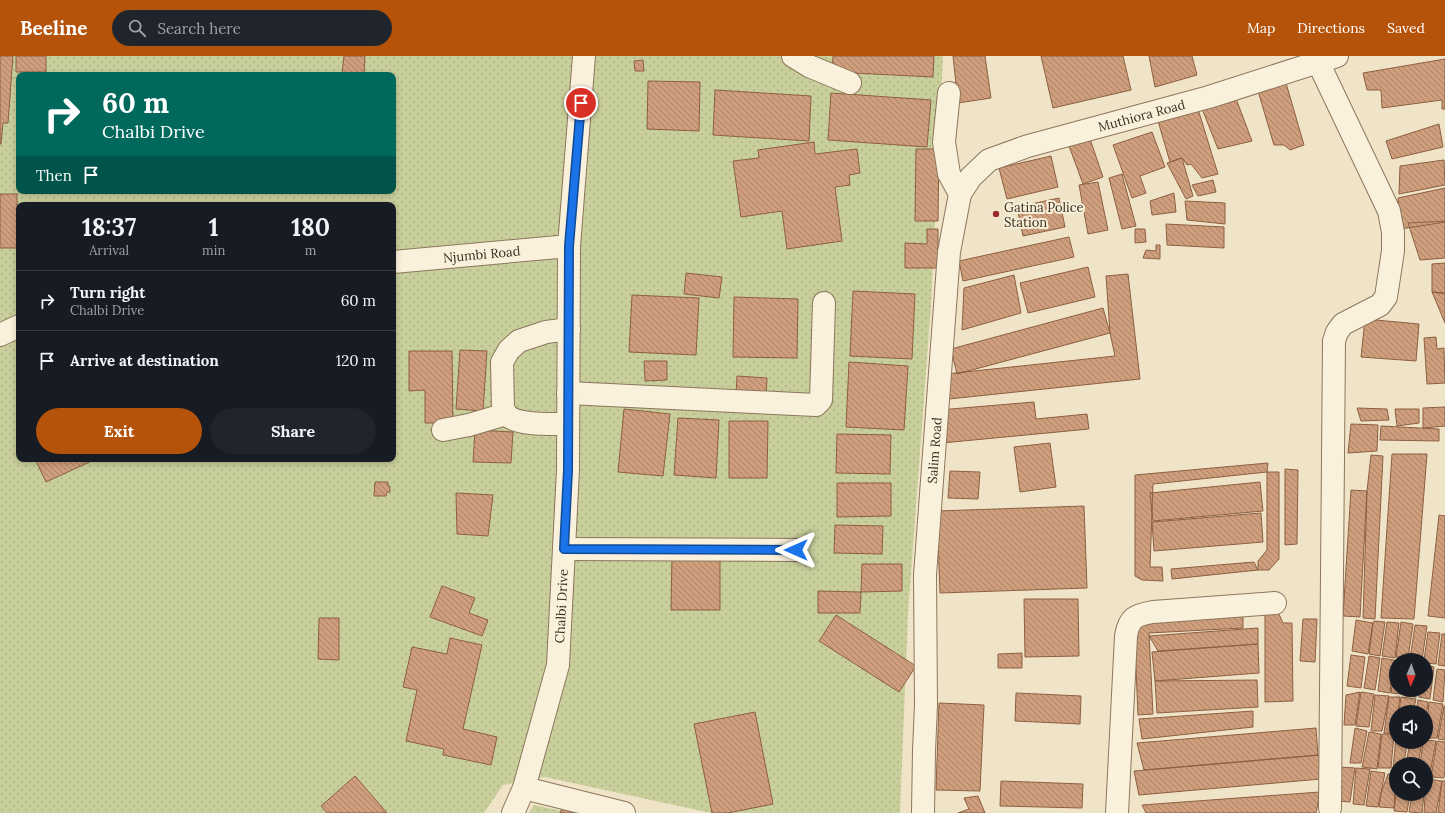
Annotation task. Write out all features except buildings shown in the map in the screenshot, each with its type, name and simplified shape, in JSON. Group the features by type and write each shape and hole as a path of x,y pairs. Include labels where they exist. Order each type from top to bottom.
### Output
{"street":[{"name":"Chalbi Drive","path":"513,813 524,788 558,665 568,470 569,246 584,56"},
{"path":"793,56 809,66 850,83"},
{"path":"1328,59 1389,212 1393,232 1393,251 1386,297 1380,305 1343,324 1337,332 1334,341 1330,808"},
{"name":"Muthiora Road","path":"960,194 971,177 989,160 1028,146 1209,97 1328,59"},
{"path":"949,93 944,142 949,174 960,194"},
{"name":"Salim Road","path":"923,813 926,705 926,575 949,252 960,194"},
{"name":"Njumbi Road","path":"396,262 569,246"},
{"path":"568,393 816,405 821,400 824,303"},
{"path":"0,335 16,327"},
{"path":"568,424 521,422 506,414 503,408 502,362 509,350 519,341 546,332 569,330"},
{"path":"443,430 469,425 506,414"},
{"path":"564,549 796,550"},
{"path":"1117,813 1126,636 1128,624 1138,614 1275,602"},
{"path":"524,788 624,813"}],"green space":[{"path":"0,56 943,56 931,305 908,614 900,813 711,813 545,777 503,785 484,813 0,813"},
{"path":"534,805 571,813 529,813"}],"place":[{"name":"Gatina Police Station","path":"996,214"}],"route":[{"path":"581,103 569,246 568,470 564,549 796,550"}]}
